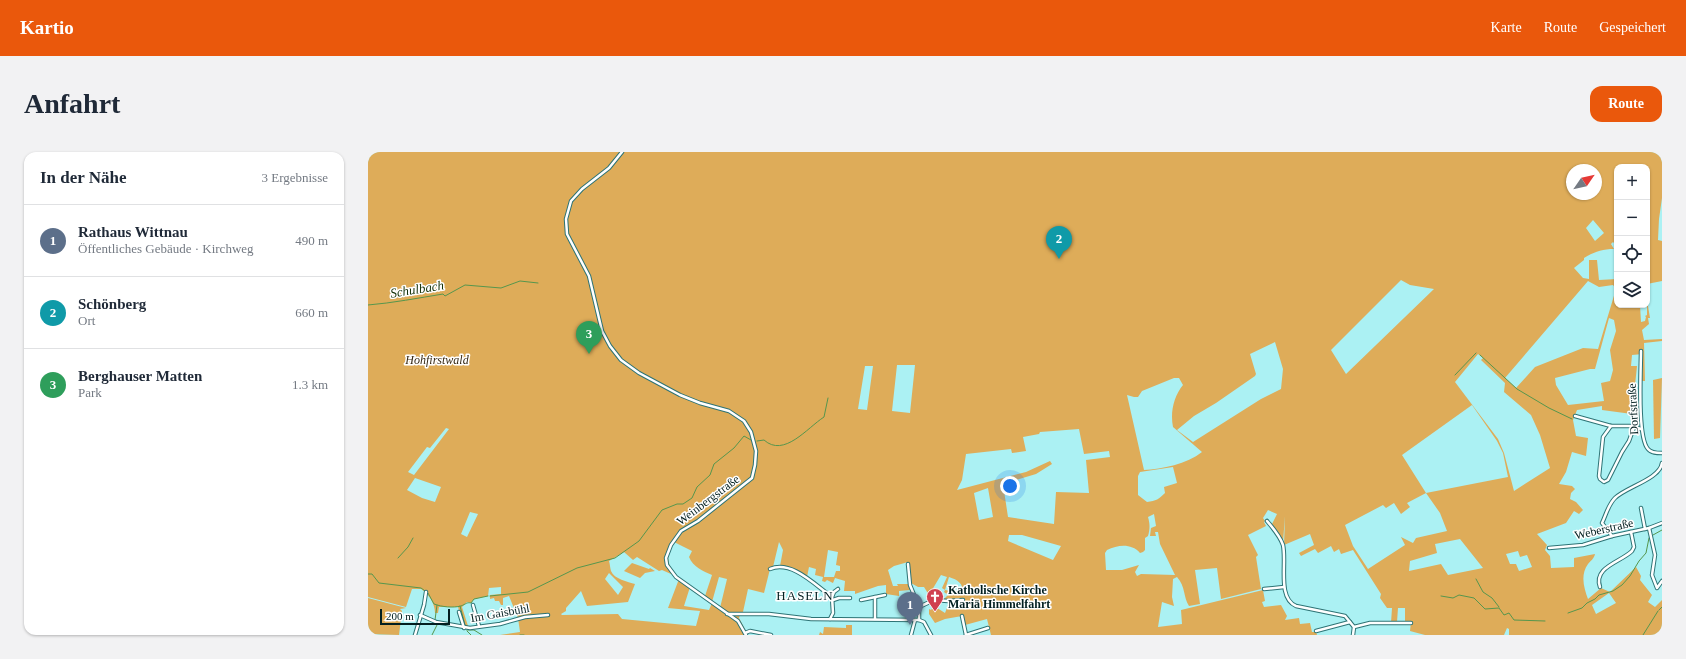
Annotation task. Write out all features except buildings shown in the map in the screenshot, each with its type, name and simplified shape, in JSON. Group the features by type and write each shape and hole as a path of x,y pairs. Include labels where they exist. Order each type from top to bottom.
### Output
{"street":[{"name":"Weinbergstraße","path":"622,152 609,168 578,193 569,205 566,219 566,228 569,240 589,276 602,331 616,355 639,374 680,396 730,411 744,421 750,429 756,451 752,478 698,521 681,531 671,545 666,558 667,565 676,577 738,621 746,634"},
{"name":"Dorfstraße","path":"1641,351 1641,429 1646,447 1649,450 1662,453"},
{"path":"1575,416 1611,426 1634,427 1641,429"},
{"path":"1611,426 1603,436 1600,479 1604,482 1608,480 1620,455 1630,441 1634,427"},
{"path":"1612,536 1602,523 1612,502 1623,492 1658,473 1662,467 1662,463"},
{"path":"1641,508 1645,529"},
{"path":"1268,521 1283,545 1285,571 1284,588 1286,599 1291,604 1345,616 1354,628 1353,635"},
{"name":"Weberstraße","path":"1549,548 1583,545 1612,536 1649,528 1662,523"},
{"path":"1649,528 1654,550 1652,575 1657,588 1662,581"},
{"path":"1600,587 1599,578 1602,571 1632,551 1634,547 1631,532"},
{"path":"908,564 910,585 920,607 919,620"},
{"path":"770,569 780,566 799,573 833,599 850,598"},
{"path":"1264,589 1284,588"},
{"path":"830,619 834,592 838,589"},
{"path":"415,635 424,605 426,592"},
{"path":"861,600 885,595"},
{"path":"875,597 875,619"},
{"path":"920,607 934,600 963,600"},
{"path":"473,605 479,626"},
{"path":"459,612 464,628"},
{"path":"727,614 769,614 830,619 919,620 924,622 931,635"},
{"path":"738,621 739,614"},
{"name":"Im Gaisbühl","path":"420,616 436,622 464,628 500,624 514,619 548,615"},
{"path":"962,616 966,635 988,628"},
{"path":"910,635 915,620"},
{"path":"1316,631 1350,622"},
{"path":"1354,628 1370,623 1411,623"},
{"path":"746,634 750,631 771,635"}],"green space":[{"name":"Hohfirstwald","path":"368,152 1662,152 1662,198 1658,240 1662,241 1662,281 1650,283 1650,164 1614,164 1614,243 1613,242 1611,244 1614,249 1602,250 1591,254 1584,258 1584,260 1574,268 1583,278 1589,279 1589,260 1597,260 1599,280 1614,279 1614,286 1613,285 1599,287 1588,281 1505,378 1516,388 1535,367 1583,348 1598,349 1614,296 1614,308 1640,308 1641,322 1645,321 1647,308 1648,308 1650,318 1648,318 1649,324 1642,330 1644,340 1662,339 1662,341 1644,343 1645,381 1642,381 1643,354 1632,355 1631,366 1637,366 1632,414 1602,410 1602,406 1577,410 1573,420 1576,436 1588,438 1586,456 1572,452 1566,472 1559,484 1572,486 1575,489 1571,493 1570,499 1576,502 1583,510 1579,514 1574,511 1566,523 1537,534 1547,545 1545,550 1550,556 1551,568 1574,567 1574,558 1595,554 1588,564 1583,577 1588,599 1601,588 1610,592 1636,567 1641,576 1640,580 1652,595 1648,602 1655,607 1662,600 1662,635 1509,635 1509,629 1507,628 1504,635 1425,635 1410,631 1411,622 1405,622 1405,608 1398,608 1397,622 1391,623 1392,608 1387,608 1380,598 1381,594 1353,550 1341,554 1339,549 1334,552 1331,546 1318,553 1315,549 1301,556 1299,553 1314,545 1310,534 1284,545 1285,516 1283,542 1272,524 1277,514 1268,510 1263,518 1266,526 1248,535 1258,555 1256,557 1261,589 1221,599 1217,568 1195,570 1200,604 1189,606 1180,581 1177,577 1173,579 1172,597 1174,606 1162,602 1158,627 1182,624 1181,610 1263,590 1265,601 1262,602 1264,607 1281,605 1287,616 1285,620 1299,618 1300,624 1310,623 1312,632 1316,632 1317,635 991,635 987,619 965,625 962,616 945,619 935,623 929,614 929,609 931,610 934,606 945,613 949,603 944,599 948,595 942,588 947,577 941,575 929,595 924,587 918,587 911,583 908,562 894,566 888,570 893,586 898,586 897,584 909,584 910,590 899,591 899,596 886,594 886,585 878,586 855,594 855,591 844,591 845,581 835,578 833,583 827,580 825,582 822,581 823,577 815,575 816,569 809,567 807,577 798,571 780,566 783,550 779,542 773,567 770,569 764,593 748,589 743,612 741,612 739,618 748,635 500,635 520,632 518,618 509,596 503,598 503,605 501,605 499,601 495,601 494,598 490,599 490,595 501,594 501,587 489,588 488,596 474,599 471,603 467,602 462,607 468,626 464,626 458,607 439,607 438,613 435,613 431,600 421,589 412,589 406,607 368,597","holes":["1593,220 1604,233 1595,241 1586,228","1401,280 1410,285 1434,289 1346,374 1331,350","1609,318 1614,320 1616,331 1610,350 1613,370 1610,381 1601,383 1604,401 1568,405 1556,385 1555,378 1595,369","1275,342 1283,369 1281,389 1261,399 1193,442 1177,430 1194,416 1256,374 1250,354","1478,354 1483,358 1481,360 1505,383 1504,392 1531,415 1540,435 1550,468 1514,491 1504,453 1498,439 1455,382","897,365 915,365 910,413 892,411","865,366 873,366 867,410 858,409","1174,378 1179,378 1183,385 1177,394 1174,404 1172,416 1173,427 1202,452 1182,463 1144,470 1127,395 1138,397 1142,391","1472,405 1497,441 1503,453 1508,477 1426,493 1402,455","446,428 449,429 414,475 408,472 427,447 430,448","1079,429 1084,454 1109,451 1110,457 1086,460 1089,493 1056,492 1054,524 1008,517 1003,484 1036,474 1052,464 1050,461 1026,472 957,490 962,480 966,454 1011,449 1012,453 1026,451 1023,437 1039,434 1040,432","1173,467 1177,483 1164,487 1165,493 1161,497 1147,502 1138,495 1138,476 1140,472","415,478 441,487 435,502 422,498 407,490","988,488 993,517 979,520 974,493","1426,493 1440,513 1447,531 1416,538 1413,543 1401,537 1405,545 1368,569 1353,546 1345,525 1383,505 1386,508 1394,503 1401,514 1410,507 1407,503","470,512 478,514 467,537 461,534","1154,514 1156,526 1151,528 1150,536 1156,536 1155,532 1158,532 1160,544 1175,575 1141,574 1137,576 1135,572 1139,565 1122,570 1106,570 1105,553 1107,550 1124,546 1129,546 1140,553 1145,550 1145,538 1148,536 1149,529 1148,517","1009,535 1022,535 1061,546 1053,560 1008,541","1460,539 1483,568 1448,575 1441,564 1409,571 1410,561 1437,553 1435,544","674,542 692,551 689,557 693,563 705,572 712,575 705,596 712,602 719,577 727,579 720,608 719,609 712,603 709,610 684,606 690,587 679,579 668,608 700,611 696,626 622,619 618,614 561,614 566,611 566,608 581,591 587,606 628,602 635,584 615,576 611,571 609,561 624,552 633,560 637,557 659,571 662,570 671,574 673,572 668,560 670,550","828,550 838,552 836,565 840,566 840,571 836,571 834,577 824,577","1518,551 1520,557 1527,555 1532,567 1519,571 1516,564 1510,564 1506,554","609,573 623,587 618,595 605,579","949,577 959,582 963,593 945,590","1609,593 1616,603 1596,614 1592,605"]},
{"path":"1662,378 1660,438 1654,439 1653,380"},
{"path":"632,563 655,571 645,573 640,578 624,571"},
{"path":"368,598 406,608 400,609 402,611 399,635 368,634"},
{"path":"846,625 852,625 852,635 819,635 820,632 823,634 824,627 846,628"}],"waterway":[{"name":"Schulbach","path":"368,305 443,294 445,296 465,285 501,288 520,281 538,283"},
{"path":"1455,375 1476,353"},
{"path":"1480,355 1517,389 1549,408 1572,419"},
{"path":"757,441 764,440 772,445 779,446 787,444 803,434 824,417 828,398"},
{"path":"490,596 528,592 577,568 615,558 639,541 662,510 677,504 683,504 692,498 697,487 710,475 714,464 734,448 744,436 751,440"},
{"path":"1653,535 1662,530"},
{"path":"398,558 408,547 413,538"},
{"path":"1568,613 1582,608 1599,595 1613,591 1622,585 1646,553 1649,538"},
{"path":"368,574 372,574 379,583 421,588 428,593 434,604 440,606 461,606 471,603 474,599 488,596"},
{"path":"1476,579 1483,592 1492,598 1499,607"},
{"path":"1441,596 1453,598 1459,595 1474,598 1485,609 1499,608 1504,615 1509,613 1514,620 1545,621"},
{"path":"435,620 437,605"},
{"path":"460,606 465,625"},
{"path":"1659,610 1662,607"},
{"path":"1643,635 1658,611"},
{"path":"432,635 437,625"},
{"path":"467,630 474,630 482,635"},
{"path":"467,631 471,635"}],"place":[{"name":"Schönberg","path":"1059,259"},
{"name":"Berghauser Matten","path":"589,354"},
{"name":"Katholische Kirche Mariä Himmelfahrt","path":"935,612"},
{"name":"Rathaus Wittnau","path":"910,625"}],"district":[{"name":"HASELN","path":"805,595"}]}
